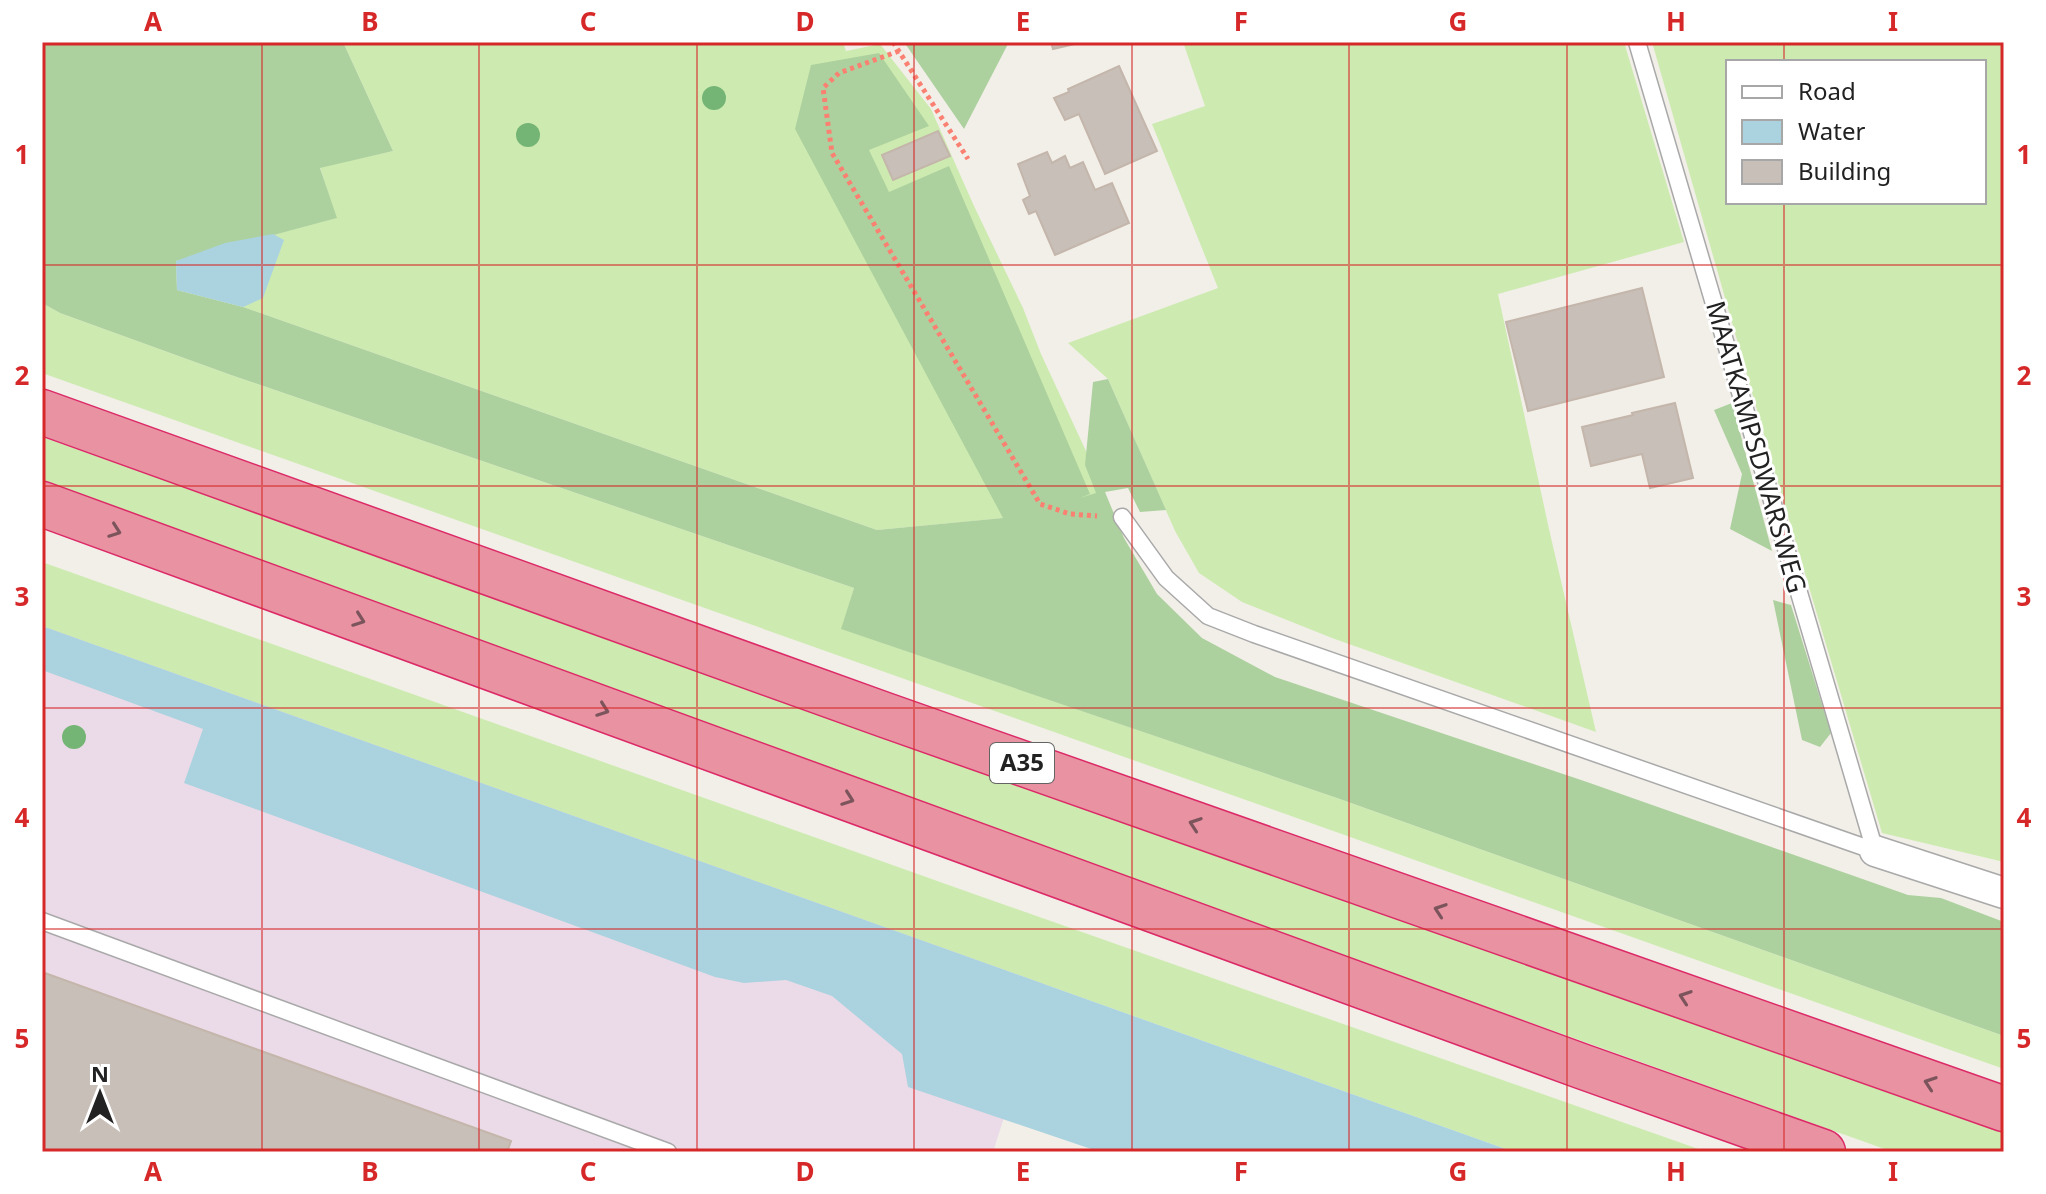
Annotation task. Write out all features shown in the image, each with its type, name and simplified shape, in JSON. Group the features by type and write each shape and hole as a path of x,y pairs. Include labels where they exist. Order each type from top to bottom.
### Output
{"highway":[{"name":"A35","path":"42,412 885,715 2004,1109"},
{"path":"42,504 1823,1152"}],"street":[{"path":"1875,851 2004,893"}],"lane":[{"name":"MAATKAMPSDWARSWEG","path":"1637,42 1875,851"},
{"path":"1122,517 1166,578 1208,616 1875,851"},
{"path":"42,921 668,1152"}],"path":[{"path":"893,42 968,159"},
{"path":"899,51 839,73 823,88 832,153 1040,504 1070,514 1122,517"}],"shaded area":[{"path":"42,616 1054,961 993,1152 42,1152"}],"green space":[{"path":"42,42 343,42 393,151 320,168 337,218 176,261 177,290 243,307 877,530 1003,518 795,129 811,65 879,53 929,126 869,150 889,192 949,166 1090,494 1080,498 1096,493 1085,465 1093,382 1108,379 1166,510 1140,512 1128,488 1105,492 1124,538 1157,594 1202,638 1275,677 1908,895 1941,898 2004,922 2004,1036 1337,798 841,629 854,588 231,375 60,313 42,303"},
{"path":"343,42 843,42 846,51 880,44 931,109 1105,492 1004,518 877,530 243,307 177,290 176,261 336,218 320,167 393,151"},
{"path":"904,42 1009,42 964,129"},
{"path":"1183,42 1624,42 1684,242 1498,294 1596,732 1332,638 1242,602 1199,573 1175,531 1108,379 1068,343 1218,288 1152,124 1205,106"},
{"path":"1652,42 2004,42 2004,862 1882,833"},
{"path":"42,303 60,313 231,375 854,588 842,629 1337,798 2004,1036 2004,1069 42,373"},
{"path":"1732,403 1772,551 1730,529 1742,474 1714,410"},
{"path":"42,437 2004,1130 2004,1152 1893,1152 1064,859 42,492"},
{"path":"42,562 1707,1152 1514,1152 42,626"},
{"path":"1773,600 1791,605 1831,733 1820,747 1802,740"}],"water":[{"path":"273,234 284,240 263,298 243,307 177,290 176,261 225,243"},
{"path":"42,626 1514,1152 1100,1152 908,1087 902,1054 832,996 786,980 744,983 715,977 184,783 203,729 42,670"}],"building":[{"path":"1051,42 1083,42 1053,49"},
{"path":"1119,66 1157,151 1105,174 1079,114 1065,120 1054,98"},
{"path":"938,131 950,156 893,180 882,155"},
{"path":"1047,152 1052,163 1065,156 1070,168 1083,162 1095,190 1112,183 1129,223 1055,255 1036,211 1029,214 1023,200 1030,196 1018,164"},
{"path":"1642,288 1664,377 1528,411 1506,322"},
{"path":"1675,403 1693,478 1650,488 1642,454 1591,466 1582,427"},
{"path":"42,972 511,1141 507,1152 42,1152"}]}
